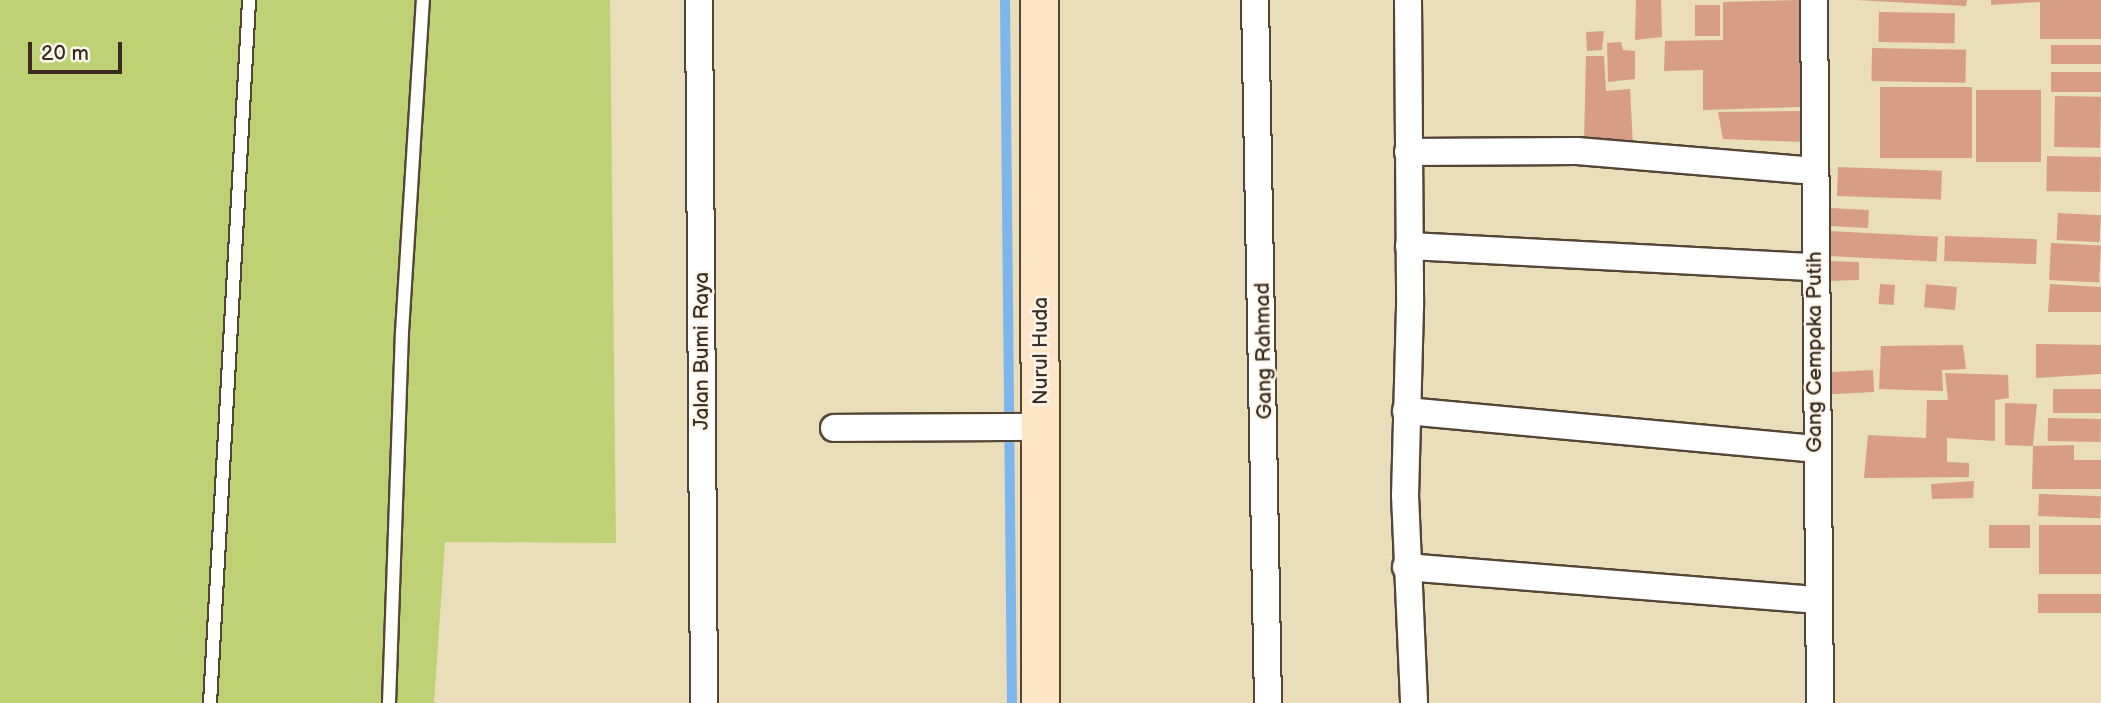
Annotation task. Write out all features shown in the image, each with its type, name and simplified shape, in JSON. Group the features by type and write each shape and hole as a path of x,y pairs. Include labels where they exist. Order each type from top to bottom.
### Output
{"street":[{"name":"Jalan Bumi Raya","path":"699,0 704,703"},
{"name":"Nurul Huda","path":"1039,0 1040,703"},
{"name":"Gang Rahmad","path":"1255,0 1268,703"},
{"path":"1408,0 1406,567 1414,703"},
{"name":"Gang Cempaka Putih","path":"1814,0 1815,449 1820,703"},
{"path":"1408,152 1577,151 1815,171"},
{"path":"1409,246 1815,267"},
{"path":"1406,411 1815,449"},
{"path":"834,428 1041,427"},
{"path":"1406,567 1818,600"}],"lane":[{"path":"210,703 249,0"},
{"path":"388,703 402,332 423,0"}],"green space":[{"path":"0,0 610,0 616,543 445,542 434,703 0,703"}],"building":[{"path":"1636,0 1661,0 1662,37 1635,40"},
{"path":"1801,0 1800,107 1703,110 1703,70 1664,71 1665,41 1723,40 1723,2"},
{"path":"1856,0 1967,0 1966,6"},
{"path":"1991,0 2040,0 2040,2 1991,5"},
{"path":"2040,0 2101,0 2101,39 2040,39"},
{"path":"1695,5 1720,5 1720,36 1695,36"},
{"path":"1879,12 1955,13 1954,43 1878,42"},
{"path":"1604,31 1602,50 1587,51 1586,32"},
{"path":"1621,42 1623,50 1635,51 1635,79 1608,82 1607,43"},
{"path":"2051,45 2101,45 2101,64 2051,64"},
{"path":"1872,48 1966,50 1965,83 1871,81"},
{"path":"1586,56 1604,56 1606,91 1630,89 1633,145 1584,143"},
{"path":"2051,72 2101,72 2101,92 2051,92"},
{"path":"1880,87 1972,87 1972,158 1880,158"},
{"path":"1976,90 2041,90 2041,162 1976,162"},
{"path":"2055,96 2101,97 2100,148 2054,147"},
{"path":"1803,111 1803,142 1723,139 1718,112"},
{"path":"2047,156 2101,157 2100,192 2046,191"},
{"path":"1838,167 1942,171 1941,200 1837,196"},
{"path":"1830,208 1869,210 1868,228 1829,226"},
{"path":"2058,213 2101,215 2100,242 2057,240"},
{"path":"1830,231 1938,237 1937,262 1829,256"},
{"path":"1945,236 2037,239 2036,264 1944,261"},
{"path":"2051,243 2101,246 2099,283 2049,280"},
{"path":"1830,261 1859,262 1859,280 1828,281"},
{"path":"1880,284 1895,285 1894,305 1879,304"},
{"path":"1926,284 1957,287 1955,310 1924,307"},
{"path":"2050,284 2101,287 2101,312 2048,312"},
{"path":"2036,344 2101,345 2101,374 2036,378"},
{"path":"1963,345 1966,369 1942,370 1943,391 1879,389 1881,346"},
{"path":"1873,370 1874,392 1829,394 1828,372"},
{"path":"1945,373 2008,375 2009,398 1995,400 1995,441 1947,438 1947,462 1969,463 1969,477 1864,478 1868,435 1926,438 1927,400 1948,400"},
{"path":"2053,389 2101,389 2101,413 2053,413"},
{"path":"2005,403 2037,404 2033,446 2005,445"},
{"path":"2048,418 2101,419 2101,442 2048,441"},
{"path":"2074,445 2074,460 2101,460 2101,489 2032,489 2033,446"},
{"path":"1974,481 1973,498 1932,499 1931,484"},
{"path":"2039,494 2101,496 2100,518 2038,516"},
{"path":"1989,525 2030,525 2030,548 1989,548"},
{"path":"2039,525 2101,525 2101,574 2039,574"},
{"path":"2038,594 2101,594 2101,613 2038,613"}],"waterway":[{"path":"1005,0 1012,703"}]}
